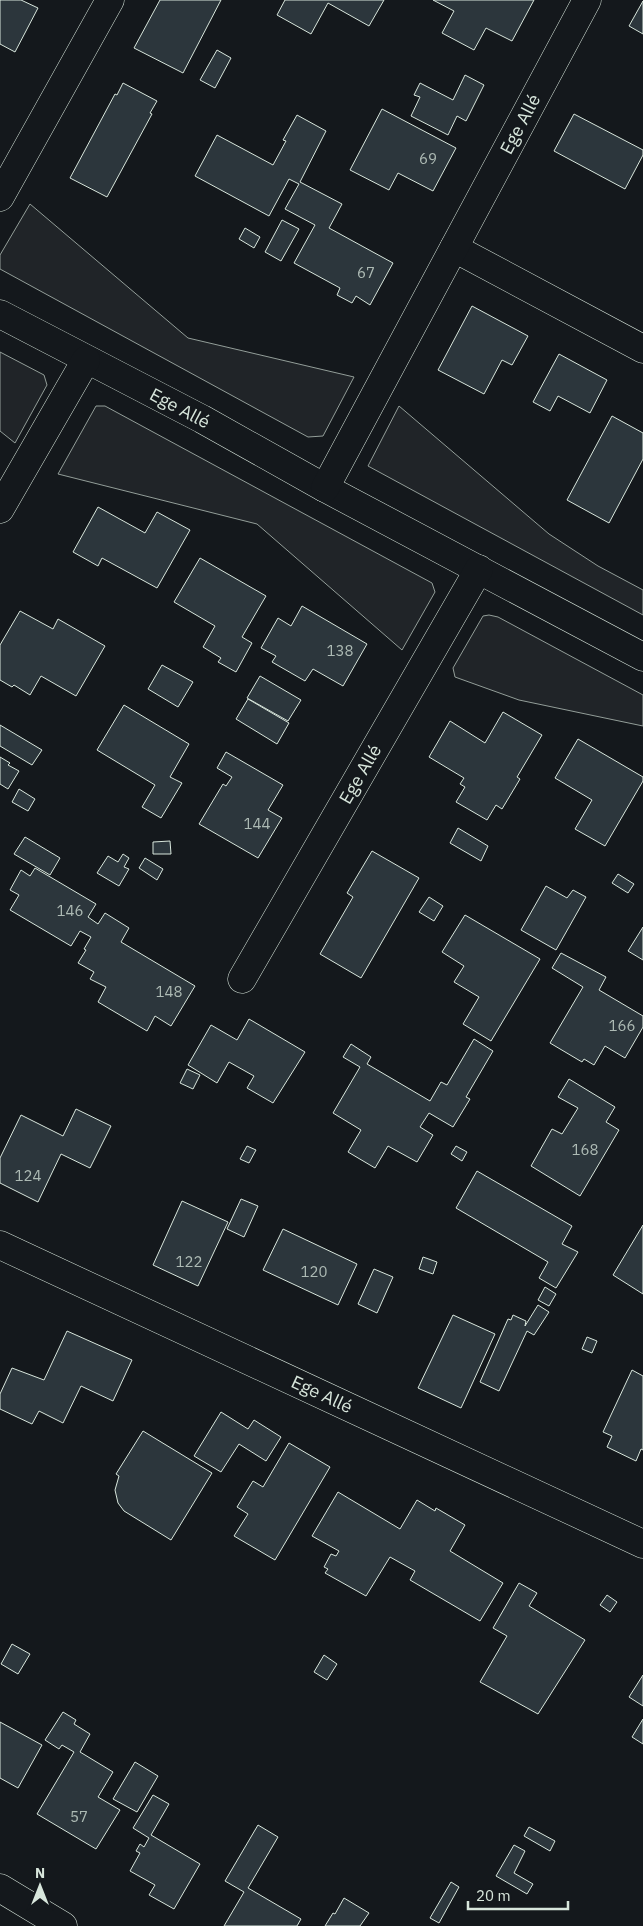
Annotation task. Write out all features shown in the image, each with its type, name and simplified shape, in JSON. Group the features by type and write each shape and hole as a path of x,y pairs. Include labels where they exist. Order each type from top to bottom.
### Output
{"street":[{"path":"0,197 110,0"},
{"name":"Ege Allé","path":"326,488 587,0"},
{"path":"454,248 643,349"},
{"name":"Ege Allé","path":"0,314 202,419 326,488 643,657"},
{"path":"0,510 86,360"},
{"name":"Ege Allé","path":"242,979 478,569"},
{"name":"Ege Allé","path":"0,1245 643,1544"},
{"path":"0,1888 63,1926"}],"shaded area":[{"path":"30,204 188,338 354,377 323,436 308,437 0,269 0,255"},
{"path":"0,352 44,375 47,385 15,443 0,431"},
{"path":"96,406 105,406 432,583 435,592 402,650 257,524 58,474"},
{"path":"399,406 549,534 598,566 643,590 643,615 368,466"},
{"path":"483,616 498,617 643,695 643,726 519,700 455,677 453,668"}],"building":[{"path":"0,0 21,0 38,8 15,52 0,44"},
{"path":"160,0 221,0 183,73 134,48"},
{"path":"285,0 384,0 369,26 328,3 311,34 277,15"},
{"path":"433,0 534,0 512,41 486,28 474,50 442,33 454,11"},
{"path":"643,1 643,34 629,26"},
{"path":"217,50 231,58 215,88 200,80"},
{"path":"465,75 484,85 466,121 457,116 448,135 411,116 420,97 414,95 420,83 453,100"},
{"path":"123,83 157,101 150,113 152,114 107,197 70,178 115,94 117,95"},
{"path":"382,109 456,148 433,191 398,173 389,190 350,170"},
{"path":"574,114 643,150 643,155 625,189 554,151"},
{"path":"297,115 326,131 300,182 342,204 329,228 393,263 370,305 356,296 352,303 337,295 340,288 294,263 315,225 285,209 299,184 289,179 269,216 195,176 217,135 273,165 286,141 283,140"},
{"path":"282,220 299,229 281,261 265,252"},
{"path":"245,228 260,237 254,248 239,239"},
{"path":"472,306 528,336 512,365 502,360 484,394 438,370"},
{"path":"559,354 607,380 590,413 558,396 550,411 533,402"},
{"path":"612,416 643,433 643,459 609,523 567,500"},
{"path":"98,507 145,533 157,512 190,530 157,588 102,558 98,566 73,552"},
{"path":"200,558 266,596 242,637 252,643 236,672 218,662 221,658 203,647 215,626 174,602"},
{"path":"302,606 367,644 343,686 313,669 305,681 272,662 276,656 261,648 278,618 291,626"},
{"path":"20,611 53,629 58,619 105,646 76,696 41,676 30,695 14,685 12,687 0,680 0,645"},
{"path":"162,665 193,682 178,707 148,689"},
{"path":"260,676 301,700 288,721 247,698"},
{"path":"248,699 289,723 277,744 236,719"},
{"path":"124,705 189,744 170,777 182,783 161,818 142,807 155,785 97,750"},
{"path":"503,712 542,735 517,777 520,779 502,809 496,805 487,820 456,802 465,787 460,784 464,778 429,757 450,721 485,743"},
{"path":"0,725 42,750 32,765 0,746"},
{"path":"578,739 643,777 643,781 605,846 575,829 592,800 555,778"},
{"path":"226,752 283,785 268,810 282,818 258,858 199,824 223,784 226,786 232,777 217,768"},
{"path":"0,757 10,763 8,765 19,771 8,789 0,784"},
{"path":"19,789 35,799 28,811 12,802"},
{"path":"458,828 488,846 481,861 450,843"},
{"path":"25,837 60,858 50,875 14,854"},
{"path":"170,841 171,854 153,854 153,842"},
{"path":"372,851 419,878 361,978 320,954 353,897 347,893"},
{"path":"123,854 129,858 124,867 129,869 119,886 97,873 108,856 118,862"},
{"path":"145,858 163,869 157,880 139,868"},
{"path":"35,868 96,904 88,917 98,924 105,913 129,928 121,942 195,986 171,1026 155,1016 147,1031 98,1002 106,987 90,979 94,972 78,963 91,937 80,931 71,946 10,910 19,895 10,890 21,870 30,876"},
{"path":"618,874 634,884 628,893 612,883"},
{"path":"546,886 567,898 573,890 586,897 556,950 521,930"},
{"path":"429,897 443,906 434,921 419,912"},
{"path":"465,915 540,959 491,1041 463,1024 479,997 454,982 464,966 442,952"},
{"path":"643,927 643,960 628,951"},
{"path":"561,953 606,977 599,990 643,1016 643,1027 625,1058 605,1046 594,1065 584,1059 582,1062 550,1043 583,987 552,968"},
{"path":"249,1019 305,1052 273,1103 247,1088 254,1076 229,1062 217,1083 188,1065 211,1025 237,1040"},
{"path":"474,1039 493,1051 466,1097 470,1099 453,1127 429,1113 420,1127 433,1135 417,1162 388,1146 375,1168 348,1152 361,1130 333,1113 360,1067 343,1057 351,1044 371,1057 367,1064 430,1101 441,1082 447,1085"},
{"path":"187,1069 200,1075 193,1089 180,1083"},
{"path":"569,1079 615,1107 606,1122 619,1130 580,1196 531,1166 552,1129 562,1134 578,1108 558,1097"},
{"path":"76,1109 111,1126 90,1168 61,1154 38,1202 0,1183 0,1158 21,1115 63,1136"},
{"path":"247,1146 256,1150 249,1163 240,1159"},
{"path":"456,1146 467,1152 462,1161 451,1154"},
{"path":"477,1171 572,1226 562,1244 578,1252 556,1288 539,1278 548,1262 456,1208"},
{"path":"241,1199 258,1206 244,1237 227,1229"},
{"path":"182,1201 228,1222 198,1286 153,1265"},
{"path":"643,1225 643,1294 613,1275"},
{"path":"283,1229 357,1264 338,1305 263,1270"},
{"path":"423,1257 437,1262 433,1274 419,1269"},
{"path":"374,1269 393,1277 377,1313 358,1304"},
{"path":"545,1287 556,1294 549,1306 538,1300"},
{"path":"538,1305 549,1312 534,1335 527,1331 499,1391 480,1382 508,1319 511,1320 513,1315 526,1321 525,1326"},
{"path":"453,1315 495,1334 461,1408 418,1388"},
{"path":"67,1331 132,1360 113,1401 81,1386 63,1423 39,1411 32,1424 0,1409 0,1394 12,1368 44,1380"},
{"path":"587,1337 597,1341 592,1353 582,1349"},
{"path":"632,1370 643,1376 643,1450 641,1449 636,1461 607,1447 612,1436 603,1432"},
{"path":"221,1412 248,1429 254,1420 281,1437 266,1461 239,1444 221,1472 194,1456"},
{"path":"143,1431 212,1473 171,1540 124,1511 118,1503 115,1490 119,1476 116,1474"},
{"path":"289,1443 330,1467 275,1560 234,1536 248,1514 237,1507 253,1481 263,1487"},
{"path":"338,1492 400,1529 417,1500 435,1511 436,1508 465,1525 450,1551 503,1583 480,1621 410,1580 415,1571 390,1557 366,1596 325,1573 328,1569 324,1567 331,1554 336,1556 339,1551 312,1536"},
{"path":"519,1583 537,1593 529,1606 585,1640 538,1714 480,1682 507,1636 493,1628"},
{"path":"607,1595 617,1602 610,1612 600,1605"},
{"path":"12,1644 30,1654 18,1674 1,1664"},
{"path":"324,1655 337,1664 327,1680 314,1672"},
{"path":"643,1675 643,1706 629,1697"},
{"path":"63,1712 76,1720 74,1724 90,1734 80,1752 113,1772 98,1797 120,1810 96,1849 37,1814 74,1752 62,1745 59,1749 45,1740"},
{"path":"643,1719 643,1744 632,1737"},
{"path":"0,1722 42,1745 18,1788 0,1778"},
{"path":"135,1762 158,1776 137,1812 113,1799"},
{"path":"153,1795 169,1804 151,1835 200,1864 174,1909 149,1895 155,1885 130,1871 140,1853 136,1851 140,1844 144,1847 149,1838 133,1828"},
{"path":"258,1825 278,1837 248,1888 301,1919 297,1926 224,1926 244,1892 225,1881"},
{"path":"529,1827 555,1841 550,1851 524,1836"},
{"path":"514,1845 525,1851 514,1873 533,1884 527,1894 496,1876"},
{"path":"451,1882 459,1887 439,1923 430,1918"},
{"path":"344,1898 369,1913 360,1926 325,1926 333,1913 335,1914"}]}
